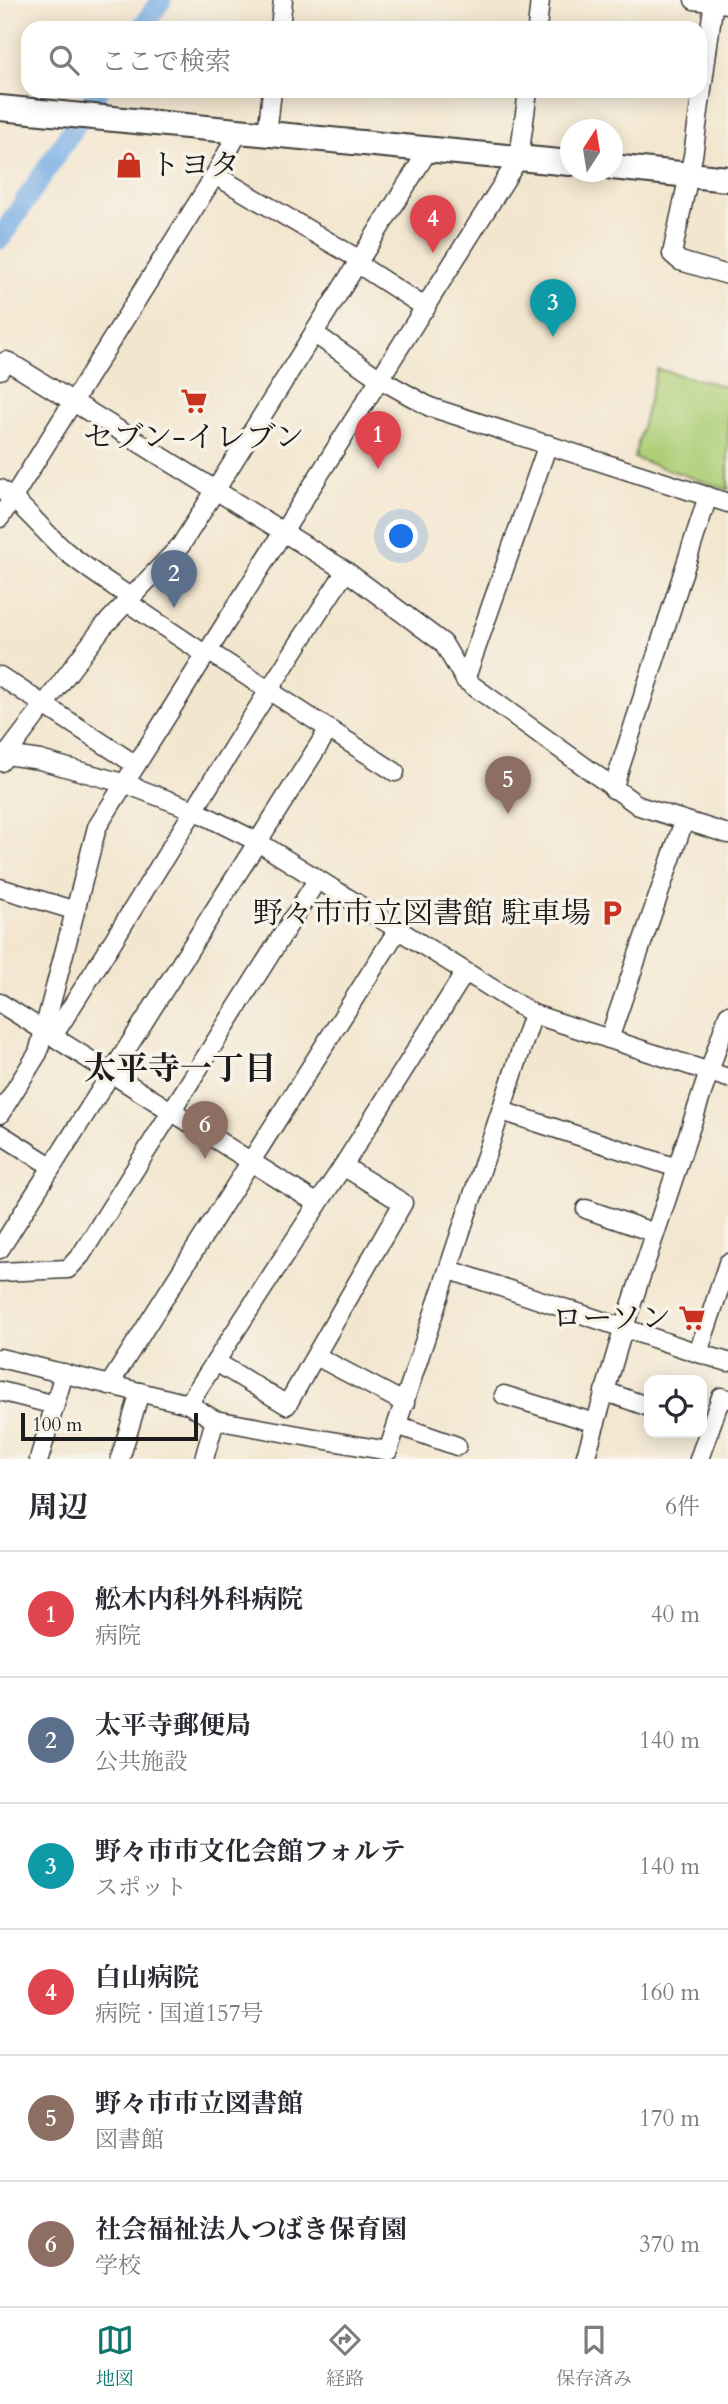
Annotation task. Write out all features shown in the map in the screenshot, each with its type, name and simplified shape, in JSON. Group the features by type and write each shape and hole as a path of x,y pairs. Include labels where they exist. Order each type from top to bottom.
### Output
{"highway":[{"path":"0,108 560,162"},
{"path":"623,168 728,179"}],"street":[{"path":"281,21 283,0"},
{"path":"538,21 540,0"},
{"path":"694,0 719,2 707,71"},
{"path":"268,134 271,98"},
{"path":"48,1033 74,910 97,827 126,785 136,765 519,158 527,98"},
{"path":"702,98 672,254 680,261 728,275"},
{"path":"0,519 7,493 75,400 215,175 239,131"},
{"path":"2,757 128,600 181,545 429,149"},
{"path":"215,175 359,262 426,308"},
{"path":"315,334 380,379 430,407 728,503"},
{"path":"2,362 75,400 346,571 443,643 466,680 639,806 728,834"},
{"path":"466,680 548,444"},
{"path":"7,493 19,508 65,551 128,600 395,772"},
{"path":"613,789 708,496"},
{"path":"0,1114 48,1033 346,571"},
{"path":"0,676 136,765"},
{"path":"0,1249 329,729"},
{"path":"2,757 40,760 126,785 194,810 258,842 464,974 533,1014 728,1078"},
{"path":"609,1039 684,821"},
{"path":"0,1272 68,1269 81,1255 317,880"},
{"path":"0,888 74,910"},
{"path":"109,1384 397,931"},
{"path":"188,1404 464,974"},
{"path":"0,1003 318,1204"},
{"path":"0,1358 188,1404 215,1420 387,1455 533,1014"},
{"path":"585,1459 623,1330 728,1014"},
{"path":"502,1111 677,1168"},
{"path":"0,1134 51,1166"},
{"path":"216,1362 287,1405 403,1203 343,1166"},
{"path":"586,1209 655,1233"},
{"path":"698,1353 728,1263"},
{"path":"450,1270 623,1330 728,1362"},
{"path":"316,1356 405,1403"},
{"path":"39,1459 64,1373"},
{"path":"0,1391 55,1405"},
{"path":"604,1391 644,1405"},
{"path":"120,1459 140,1392"},
{"path":"504,1395 595,1423"},
{"path":"707,1424 721,1397 728,1399"},
{"path":"204,1459 215,1420"},
{"path":"397,1425 457,1446"},
{"path":"699,1459 703,1438"}],"green space":[{"path":"657,369 728,387 728,490 634,458"}],"waterway":[{"path":"147,21 161,0"},
{"path":"0,239 93,98"}],"place":[{"name":"トヨタ","path":"129,165"},
{"name":"白山病院","path":"433,253"},
{"name":"野々市市文化会館フォルテ","path":"553,337"},
{"name":"セブン-イレブン","path":"194,401"},
{"name":"舩木内科外科病院","path":"378,469"},
{"name":"太平寺郵便局","path":"174,608"},
{"name":"野々市市立図書館","path":"508,814"},
{"name":"野々市市立図書館 駐車場","path":"612,913"},
{"name":"社会福祉法人つばき保育園","path":"205,1159"},
{"name":"ローソン","path":"692,1318"}],"district":[{"name":"太平寺一丁目","path":"180,1069"}]}
